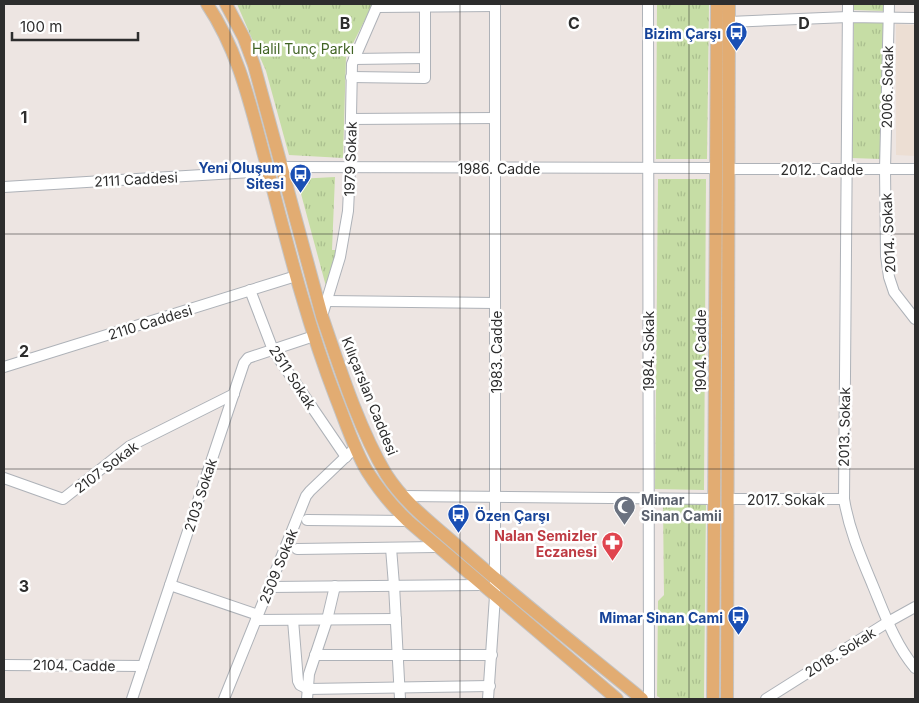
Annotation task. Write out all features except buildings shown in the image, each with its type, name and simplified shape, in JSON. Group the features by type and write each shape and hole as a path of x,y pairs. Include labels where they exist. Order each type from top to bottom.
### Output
{"main road":[{"path":"207,4 222,29 240,69 314,336 356,448 377,486 388,501 436,548 617,699"},
{"name":"Kılıçarslan Caddesi","path":"226,4 244,38 254,65 322,316 365,431 386,474 403,496 419,512 495,579 642,699"},
{"name":"1904. Cadde","path":"717,4 728,499 727,699"},
{"name":"1904. Cadde","path":"713,699 714,499 722,169 729,4"},
{"path":"268,171 282,167"},
{"path":"714,499 728,499"}],"street":[{"name":"1984. Sokak","path":"648,4 649,699"},
{"name":"2013. Sokak","path":"848,4 844,499 852,535 888,622 897,642 915,668"},
{"name":"2006. Sokak","path":"885,169 889,4"},
{"path":"378,5 495,5"},
{"name":"1979 Sokak","path":"322,316 344,236 350,168 352,64 378,5"},
{"name":"1983. Cadde","path":"488,699 495,596 495,5"},
{"path":"352,77 425,78 425,6"},
{"path":"729,22 915,18"},
{"path":"354,59 425,58"},
{"path":"351,119 495,118"},
{"name":"1986. Cadde","path":"282,167 722,169"},
{"name":"2012. Cadde","path":"722,169 915,170"},
{"name":"2014. Sokak","path":"885,169 885,243 889,277 894,292 915,319"},
{"name":"2111 Caddesi","path":"4,187 268,171"},
{"name":"2110 Caddesi","path":"4,367 296,276"},
{"name":"2511 Sokak","path":"250,290 273,350 346,457"},
{"path":"327,301 495,303"},
{"name":"2103 Sokak","path":"132,699 246,360 314,336"},
{"name":"2107 Sokak","path":"4,478 59,499 66,498 130,446 234,394"},
{"name":"2509 Sokak","path":"224,699 308,493 356,448"},
{"path":"403,496 714,499"},
{"name":"2017. Sokak","path":"728,499 844,499"},
{"path":"308,520 408,521"},
{"path":"390,548 394,585 400,699"},
{"path":"297,549 436,548"},
{"path":"170,585 257,618 293,620 396,619"},
{"path":"270,587 481,585"},
{"path":"308,694 309,674 327,620 335,586"},
{"name":"2018. Sokak","path":"766,699 915,607"},
{"path":"293,620 298,681 308,694"},
{"path":"315,655 492,655"},
{"name":"2104. Cadde","path":"4,665 143,666"},
{"path":"308,694 399,688 490,686"}],"shaded area":[{"path":"896,24 915,25 915,156 896,155"}],"green space":[{"name":"Halil Tunç Parkı","path":"237,4 373,4 346,57 343,158 289,155 266,71"},
{"path":"657,4 709,4 707,159 656,159"},
{"path":"854,4 885,4 885,11 854,10"},
{"path":"854,22 883,23 880,159 851,158"},
{"path":"335,177 332,250 337,250 327,290 297,179"},
{"path":"658,179 706,179 704,490 655,489"},
{"path":"663,503 706,503 704,699 662,699 657,696 658,601 664,595"}],"place":[{"name":"Bizim Çarşı","path":"737,52"},
{"name":"Yeni Oluşum Sitesi","path":"300,194"},
{"name":"Mimar Sinan Camii","path":"625,526"},
{"name":"Özen Çarşı","path":"459,534"},
{"name":"Nalan Semizler Eczanesi","path":"613,562"},
{"name":"Mimar Sinan Cami","path":"739,636"}]}
